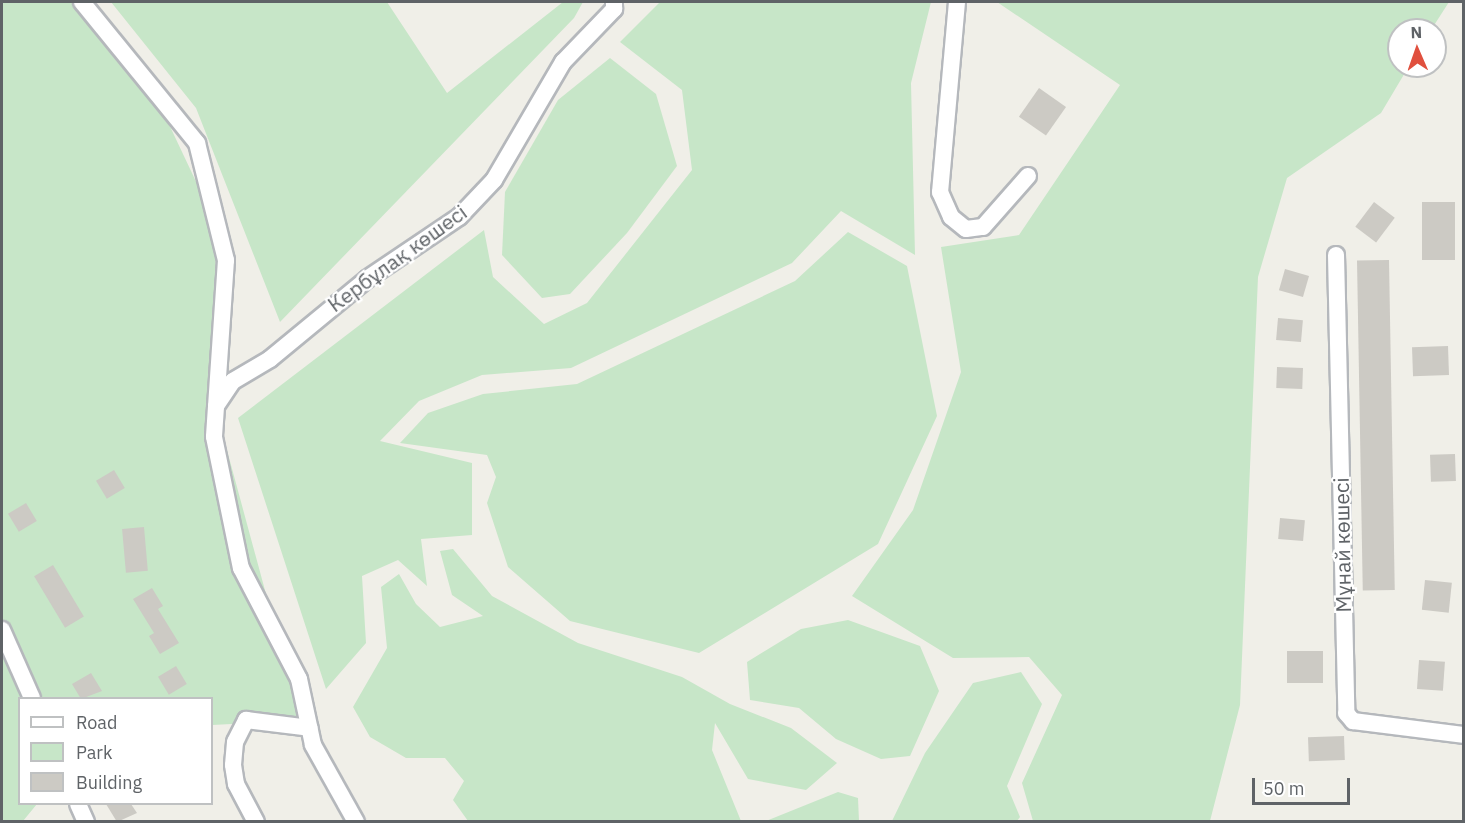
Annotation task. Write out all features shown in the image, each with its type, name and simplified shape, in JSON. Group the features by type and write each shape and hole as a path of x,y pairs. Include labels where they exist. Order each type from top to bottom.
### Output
{"street":[{"path":"82,2 197,143 226,260 214,437 241,568 299,680 313,745 356,822"},
{"name":"Кербұлақ көшесі","path":"215,406 233,381 270,358 367,279 459,217 494,180 563,62 614,9 614,2"},
{"path":"957,2 940,192 951,217 966,230 983,227 1028,176"},
{"name":"Мұнай көшесі","path":"1336,255 1346,713 1353,721 1464,735"},
{"path":"2,630 31,697"},
{"path":"256,822 236,784 235,742 246,720 310,728"},
{"path":"78,805 86,822"}],"green space":[{"path":"2,2 74,2 158,101 216,224 215,406 279,642 308,720 213,725 213,697 18,697 18,805 36,805 23,821 2,822"},
{"path":"111,2 387,2 447,93 563,2 583,2 574,18 280,322 196,108"},
{"path":"660,2 931,2 911,83 915,255 841,211 792,263 571,368 482,375 419,401 380,441 472,463 472,535 421,539 427,586 398,560 362,576 366,643 326,689 238,418 484,230 493,277 544,324 587,303 692,170 682,90 620,42"},
{"path":"997,2 1449,2 1439,18 1387,18 1387,78 1402,78 1381,113 1287,178 1258,277 1240,705 1210,821 1033,821 1022,783 1062,695 1029,657 953,658 852,596 913,510 961,372 941,247 1019,235 1120,85"},
{"path":"610,58 656,94 677,166 627,233 570,294 542,298 502,255 505,192 558,100"},
{"path":"848,232 907,266 937,416 878,544 699,653 570,621 508,567 487,503 496,477 487,455 400,443 428,413 483,394 577,384 795,281"},
{"path":"453,549 492,596 578,643 682,677 730,704 791,728 837,763 806,790 748,779 715,723 712,750 741,821 468,821 453,800 464,781 445,758 406,758 370,737 353,707 387,648 381,587 399,574 416,604 440,627 483,616 452,595 440,551"},
{"path":"848,620 920,646 939,691 910,756 881,759 836,739 799,708 750,700 747,662 801,629"},
{"path":"1021,672 1042,704 1007,786 1020,817 1017,821 892,821 925,753 973,683"},
{"path":"838,792 858,798 859,821 766,821"}],"building":[{"path":"1039,88 1066,107 1046,136 1019,117"},
{"path":"1374,202 1395,218 1376,242 1355,227"},
{"path":"1422,202 1455,202 1455,260 1422,260"},
{"path":"1389,260 1395,590 1363,591 1357,261"},
{"path":"1285,269 1309,276 1303,297 1279,290"},
{"path":"1278,318 1303,320 1301,342 1276,340"},
{"path":"1448,346 1449,375 1413,376 1412,347"},
{"path":"1277,367 1303,368 1302,389 1276,388"},
{"path":"1455,454 1456,481 1431,482 1430,455"},
{"path":"114,470 125,488 107,499 96,481"},
{"path":"26,503 37,521 19,532 8,514"},
{"path":"1280,518 1305,520 1303,541 1278,539"},
{"path":"144,527 148,571 126,573 122,529"},
{"path":"53,565 84,616 65,628 34,576"},
{"path":"1425,580 1452,583 1449,613 1422,610"},
{"path":"152,588 163,606 158,609 179,643 160,654 149,636 154,633 133,599"},
{"path":"1287,651 1323,651 1323,683 1287,683"},
{"path":"1419,660 1445,662 1443,691 1417,689"},
{"path":"176,666 187,684 169,695 158,677"},
{"path":"91,673 102,691 80,697 72,684"},
{"path":"1344,736 1345,760 1309,761 1308,737"},
{"path":"107,805 132,805 137,813 117,822"}]}
